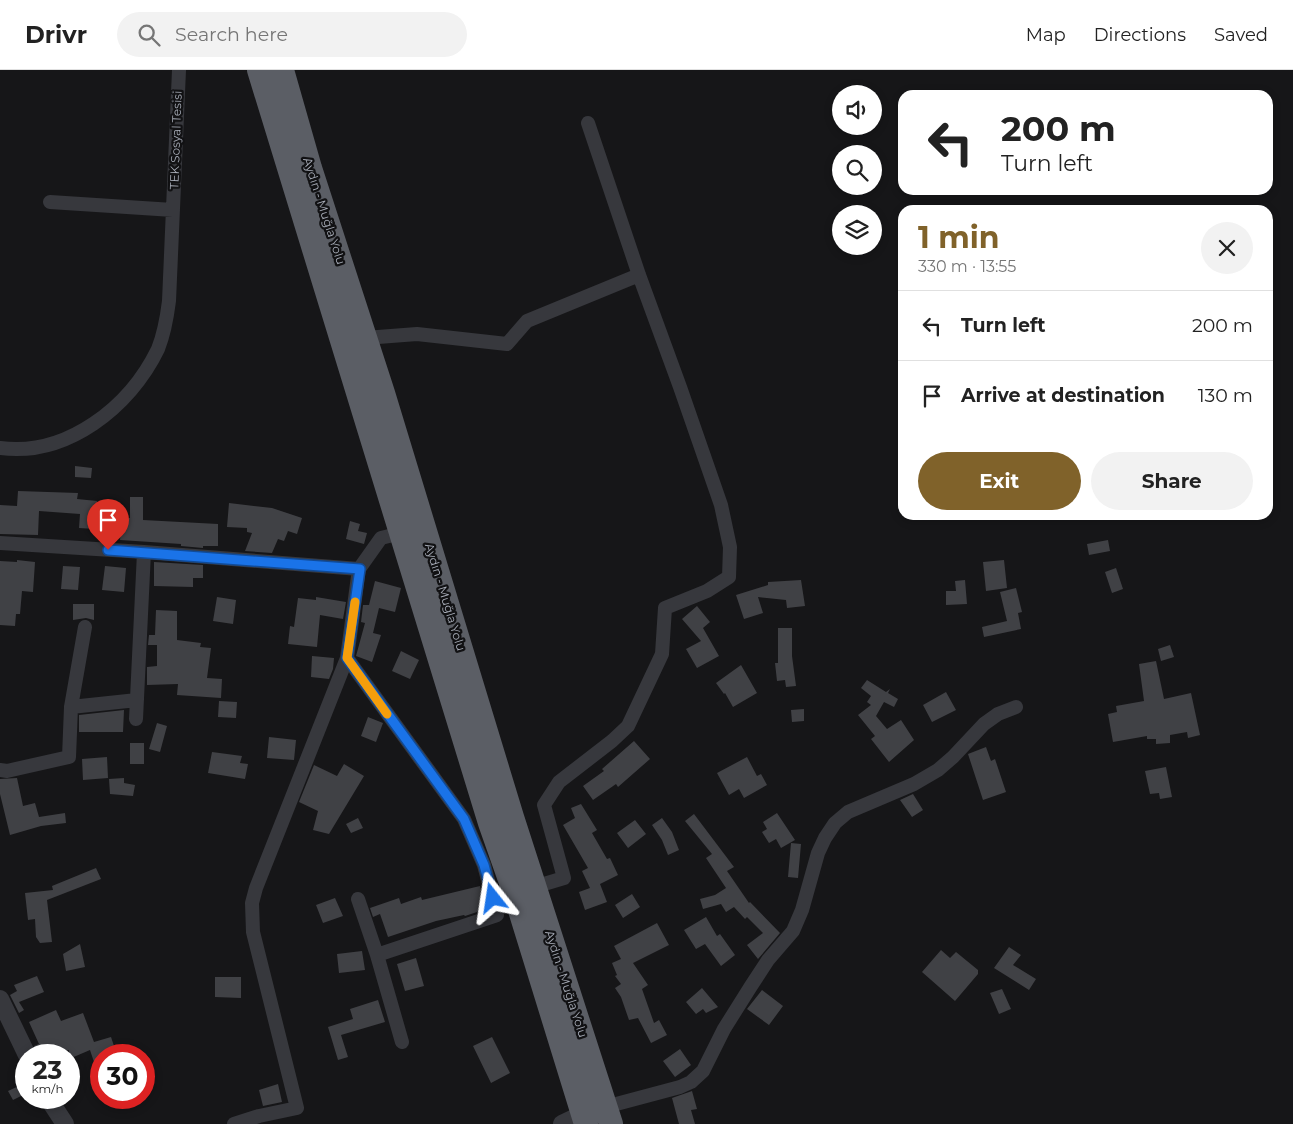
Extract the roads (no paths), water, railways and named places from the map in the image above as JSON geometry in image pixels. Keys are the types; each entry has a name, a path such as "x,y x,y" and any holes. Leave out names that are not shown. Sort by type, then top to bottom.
{"highway":[{"name":"Aydın - Muğla Yolu","path":"258,70 490,823 515,894 577,1121"},
{"name":"Aydın - Muğla Yolu","path":"282,70 310,168 365,338 534,887 608,1115"},
{"path":"577,1121 608,1115"}],"street":[{"name":"TEK Sosyal Tesisi","path":"0,448 28,449 48,445 67,440 85,430 131,391 158,348 170,301 179,70"},
{"path":"534,887 564,878 544,805 559,782 612,741 628,726 662,654 665,608 707,591 729,578 730,547 721,505 639,275 588,123"},
{"path":"50,202 173,210"},
{"path":"365,338 417,334 507,344 527,321 639,275"},
{"path":"234,1124 259,1116 297,1108 253,932 252,903 256,888 347,658 360,569 381,538 401,533"},
{"path":"0,543 360,569"},
{"path":"136,719 144,552"},
{"path":"0,770 69,757 71,707 85,627"},
{"path":"347,658 464,819 484,865 497,915 377,955"},
{"path":"71,707 137,700"},
{"path":"608,1115 691,1082 703,1071 724,1028 768,960 793,931 802,910 818,853 834,823 848,812 914,784 938,770 953,758 984,724 998,714 1016,707"},
{"path":"358,899 377,955 402,1042"},
{"path":"0,999 22,1044"},
{"path":"55,1109 65,1124"}]}
